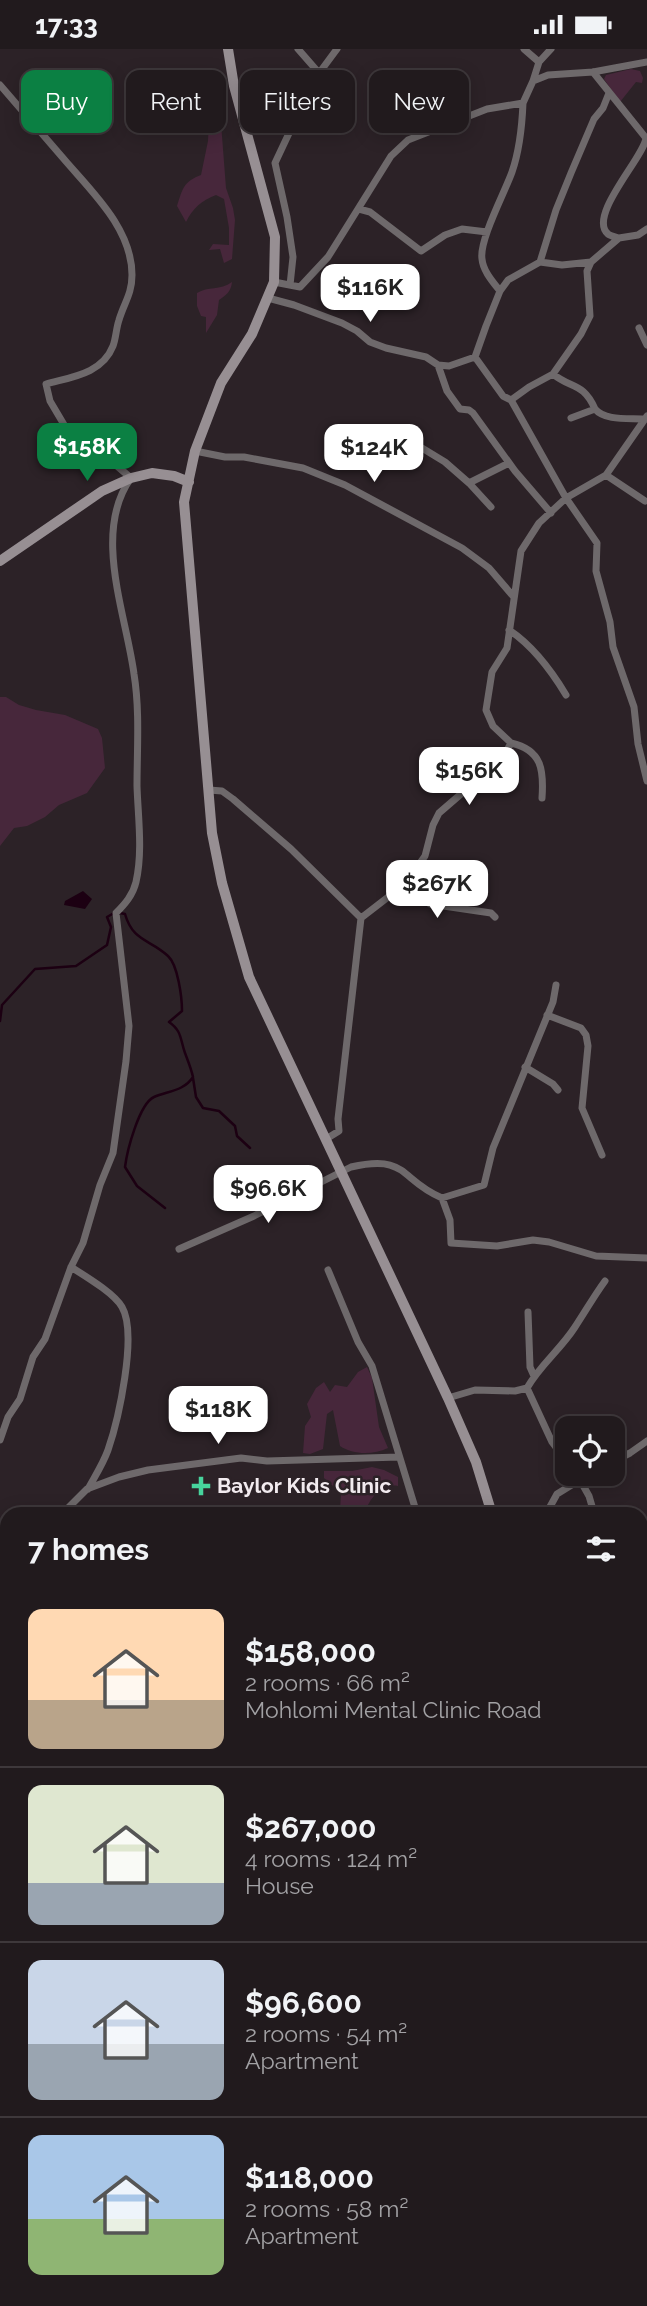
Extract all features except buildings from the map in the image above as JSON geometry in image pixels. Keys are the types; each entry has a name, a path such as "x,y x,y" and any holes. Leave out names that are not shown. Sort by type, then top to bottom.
{"main road":[{"path":"228,49 234,86 275,237 274,282 252,334 221,383 195,451 184,502 212,833 222,883 249,977 448,1398 476,1462 490,1507"},
{"path":"0,561 102,491 131,478 152,473 174,476 189,482"}],"street":[{"path":"298,49 316,70"},
{"path":"321,70 337,49"},
{"path":"524,49 539,62"},
{"path":"500,291 490,279 481,258 487,232 512,173 521,140 523,103 539,62 551,49"},
{"path":"533,82 548,75 593,72 647,62"},
{"path":"593,72 646,138 645,146 636,156 605,212 604,227 608,235 619,238 638,235 647,229"},
{"path":"0,85 102,203 129,250 132,274 129,299 119,320 113,347 95,369 46,384 50,401 66,428 95,442 110,460 131,478 117,502 114,557 115,578 135,676 139,846 136,882 129,899 116,913 129,1026 113,1153 100,1185 83,1243 71,1267 45,1339 33,1357 20,1399 8,1417 0,1440"},
{"path":"540,263 556,209 594,119 603,108 609,93"},
{"path":"274,282 300,287 328,257 391,156 408,140 487,109 523,103"},
{"path":"287,133 275,163 293,257 290,285"},
{"path":"359,209 370,212 421,251 444,235 462,229 487,232"},
{"path":"511,400 553,374 581,334 590,316 587,271 591,262 619,238"},
{"path":"475,357 500,291 508,280 540,263 562,265 591,262"},
{"path":"268,298 342,323 370,342 426,357 438,365 449,366 475,357"},
{"path":"639,328 647,345"},
{"path":"475,357 503,396 511,400 566,498 597,543 596,571 610,622 612,647 634,707 638,744 647,781"},
{"path":"438,365 442,379 460,409 473,413 509,463 551,513"},
{"path":"553,374 578,386 600,414 607,417 645,417"},
{"path":"571,418 595,409"},
{"path":"542,798 543,771 537,759 526,746 511,743 493,726 486,710 492,672 507,648 521,551 539,523 566,498 606,475 645,417"},
{"path":"422,447 445,462 491,507"},
{"path":"195,451 303,468 345,485 462,548 489,568 513,596"},
{"path":"469,483 509,463"},
{"path":"606,475 645,501"},
{"path":"509,630 531,647 558,680 566,695"},
{"path":"326,1139 339,1131 338,1119 361,918 405,884 425,856 439,813 505,754 511,743"},
{"path":"209,790 222,791 243,807 291,849 361,918"},
{"path":"405,884 430,904 491,913 495,917"},
{"path":"179,1249 254,1216 342,1172 365,1164 392,1164 405,1171 427,1192 442,1198 484,1185 493,1148 553,1002 556,985"},
{"path":"547,1014 581,1028 586,1035 588,1046 582,1108 602,1155"},
{"path":"525,1067 558,1090"},
{"path":"442,1198 450,1220 451,1243 497,1245 533,1240 596,1256 647,1258"},
{"path":"69,1507 87,1489 108,1450 127,1364 127,1321 122,1306 71,1267"},
{"path":"328,1270 358,1342 372,1366 415,1507"},
{"path":"448,1398 475,1390 515,1391 527,1388 575,1328 605,1281"},
{"path":"528,1312 530,1367 534,1376"},
{"path":"527,1388 555,1447"},
{"path":"625,1456 647,1441"},
{"path":"87,1489 118,1477 148,1470 228,1459 267,1461 399,1457"},
{"path":"550,1507 557,1494 567,1486"},
{"path":"582,1486 591,1507"}],"shaded area":[{"path":"631,69 640,71 642,83 636,82 620,102 604,79 606,75"},
{"path":"208,133 222,133 226,188 235,220 232,259 224,263 220,249 209,250 213,244 229,245 224,199 216,195 206,200 186,222 177,206 185,186 190,180 201,175"},
{"path":"232,282 229,291 219,300 217,315 206,333 206,317 201,316 197,306 197,293"},
{"path":"0,697 36,710 65,715 98,729 102,738 105,768 87,793 59,805 45,817 27,826 14,828 0,846"},
{"path":"83,891 92,899 85,909 64,905 65,901"},
{"path":"367,1367 372,1378 379,1427 388,1448 363,1453 340,1446 333,1410 327,1414 323,1449 310,1454 303,1453 305,1426 311,1417 307,1404 316,1388 324,1382 330,1392 335,1385 347,1387 358,1372"},
{"path":"372,1467 384,1470 398,1477 398,1486 382,1489 368,1507 340,1507 341,1493 324,1478 324,1471 352,1471"}],"waterway":[{"path":"0,1021 2,1005 35,969 76,966 107,945 111,927 107,917 114,913"},
{"path":"120,913 125,914 137,935 168,956 177,974 180,990 182,1011 169,1022 178,1032 193,1077 180,1088 149,1101 135,1129 125,1167 137,1186 165,1208"},
{"path":"193,1078 196,1097 203,1108 219,1111 235,1126 237,1136 250,1148"}],"place":[{"name":"Baylor Kids Clinic","path":"201,1486"}]}
